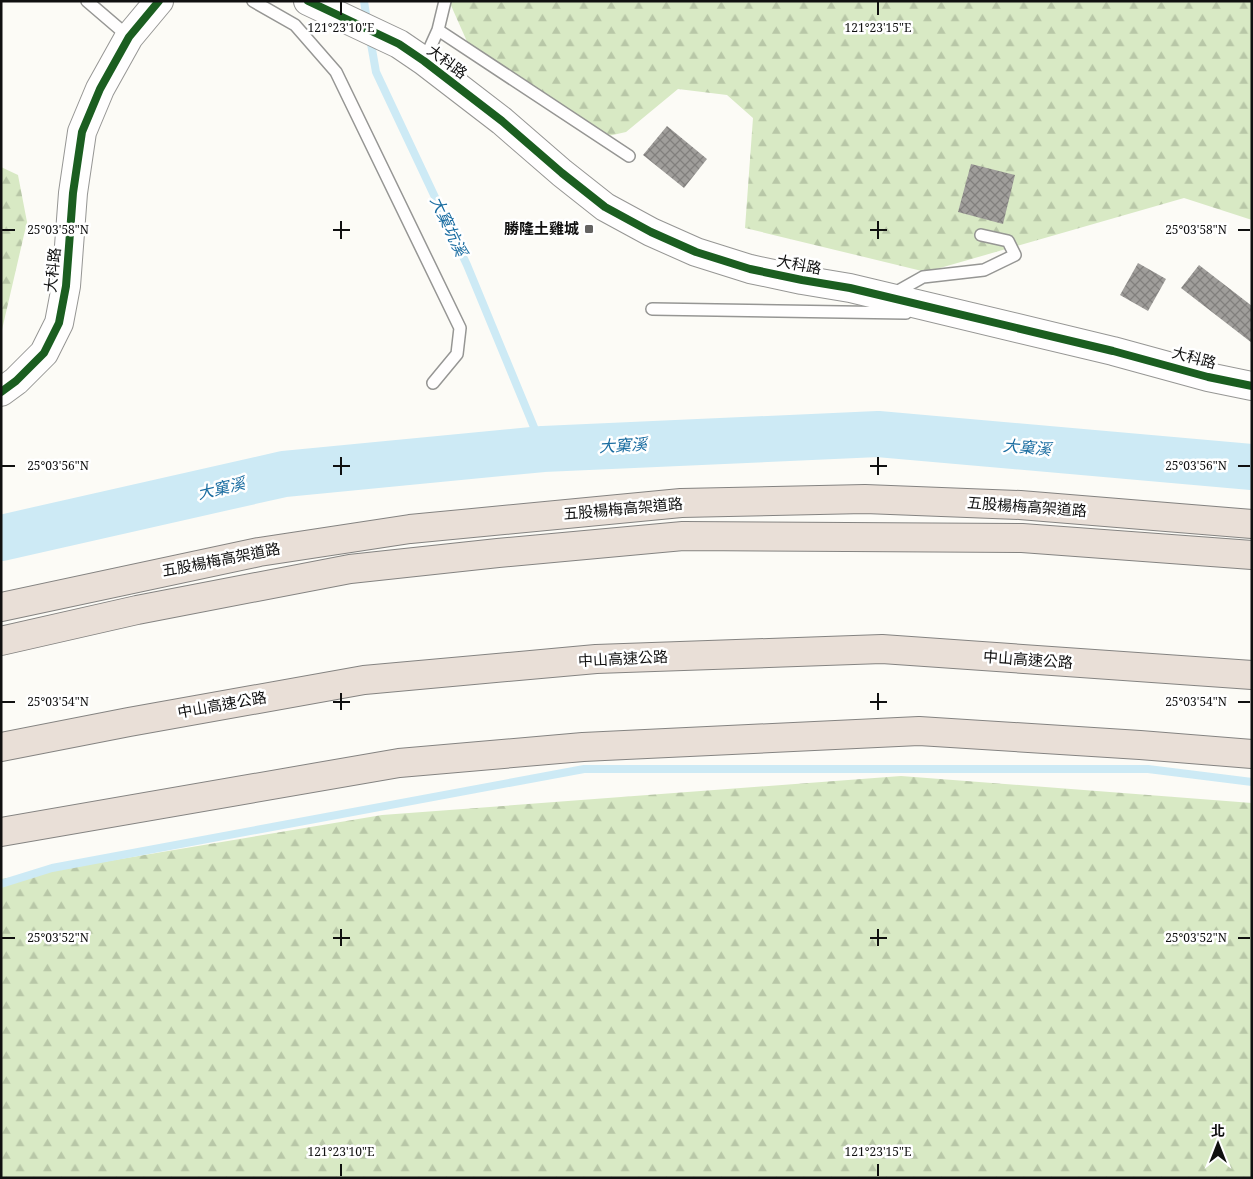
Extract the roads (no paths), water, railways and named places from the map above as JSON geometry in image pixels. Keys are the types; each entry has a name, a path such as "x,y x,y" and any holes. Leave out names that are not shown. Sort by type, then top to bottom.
{"highway":[{"name":"五股楊梅高架道路","path":"1,607 259,552 410,529 681,502 865,499 1020,505 1252,524"},
{"path":"1,641 137,610 350,569 683,536 1022,538 1252,555"},
{"name":"中山高速公路","path":"1,747 364,680 596,659 882,650 1252,675"},
{"path":"1,832 399,763 583,747 920,731 1252,754"}],"street":[{"name":"大科路","path":"1,392 16,381 44,353 58,322 66,286 73,193 82,132 100,88 129,37 159,1"},
{"name":"大科路","path":"308,1 399,44 502,121 562,174 605,207 651,232 696,252 750,269 888,297 1113,350 1208,377 1252,386"}],"lane":[{"path":"87,1 129,37"},
{"path":"253,1 295,25 336,72 460,328 457,354 433,383"},
{"path":"424,61 438,30 445,1"},
{"path":"438,30 629,156"},
{"path":"888,297 922,277 984,270 1015,255 1008,241 981,236"},
{"path":"652,309 953,313"}],"waterway":[{"name":"大窠坑溪","path":"364,1 367,21"},
{"name":"大窠坑溪","path":"370,38 376,72 467,265 543,449"},
{"name":"大窠溪","path":"1,538 284,474 543,449 878,434 1252,467"},
{"path":"1,884 52,868 584,769 1148,769 1252,782"}],"place":[{"name":"勝隆土雞城","path":"589,229"}]}
